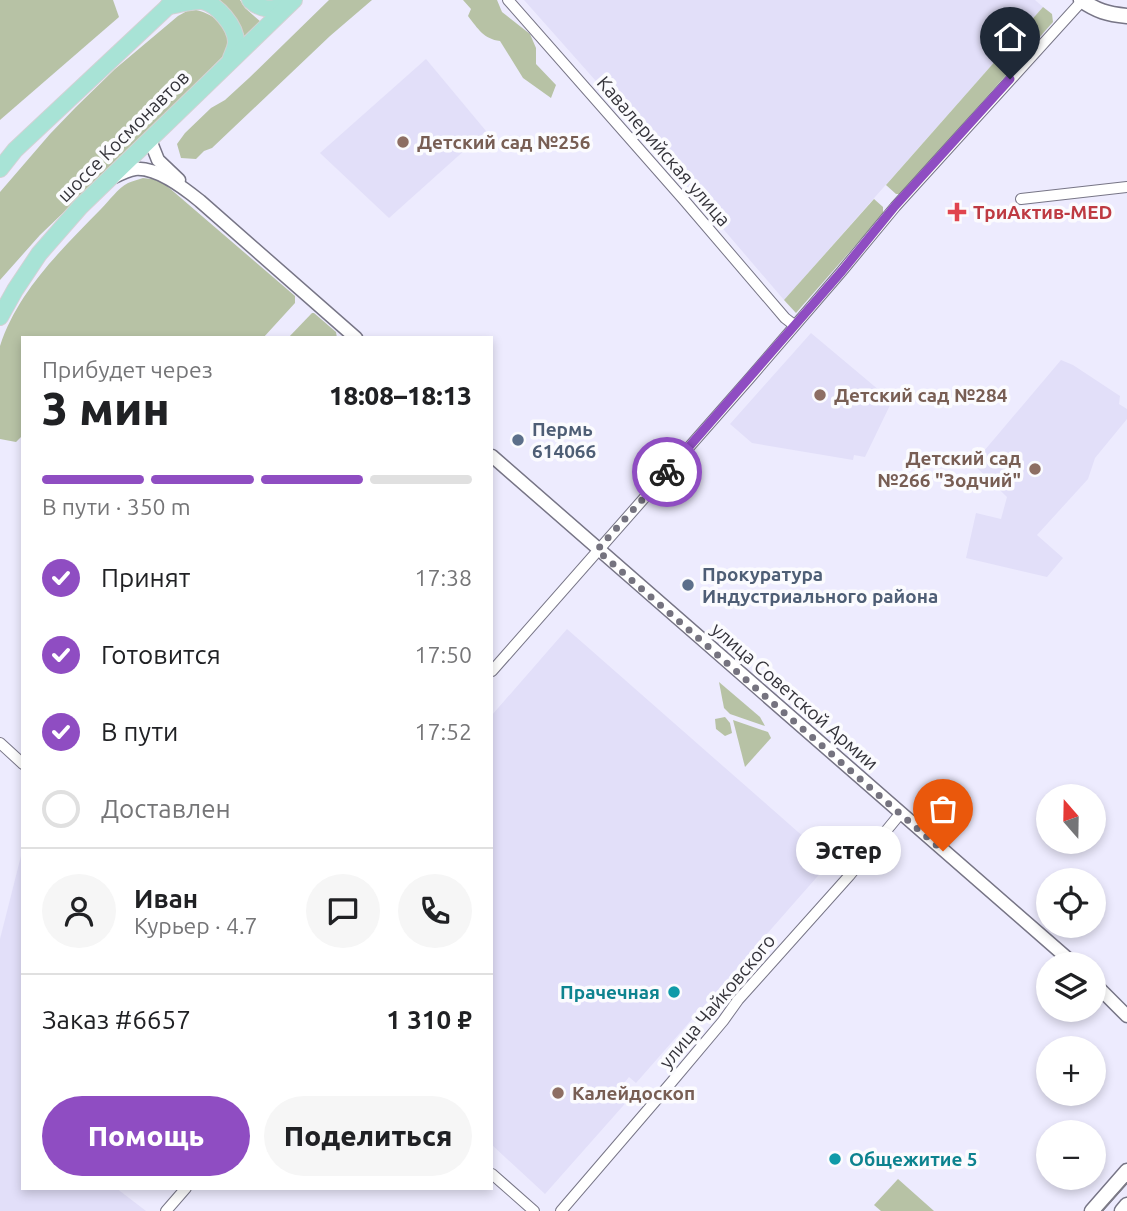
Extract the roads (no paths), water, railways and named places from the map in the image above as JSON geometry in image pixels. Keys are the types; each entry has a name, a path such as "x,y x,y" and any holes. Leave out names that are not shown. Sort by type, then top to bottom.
{"main road":[{"path":"250,0 262,9 271,10 292,2"},
{"path":"1081,0 1110,15 1127,16"},
{"path":"0,162 172,3 202,1 225,16 236,43 230,60"},
{"name":"шоссе Космонавтов","path":"0,317 38,254 80,207 292,2"},
{"path":"0,169 15,150"},
{"path":"1092,1211 1127,1171"},
{"path":"1122,1211 1127,1205"}],"street":[{"name":"Кавалерийская улица","path":"508,0 785,318 794,325"},
{"path":"493,670 749,379 895,206 1081,0"},
{"path":"150,139 158,160 194,196 354,336"},
{"path":"110,178 135,169 151,171 173,181 194,196"},
{"path":"1021,199 1127,187"},
{"name":"улица Советской Армии","path":"493,457 1059,952"},
{"path":"0,743 21,762"},
{"name":"улица Чайковского","path":"561,1211 738,1000 849,876 900,814"},
{"path":"1106,995 1127,1016"},
{"path":"493,1175 534,1211"},
{"path":"166,1211 184,1190"}],"tram line":[{"path":"1102,1211 1127,1183"}],"place":[{"name":"Детский сад №256","path":"403,142"},
{"name":"ТриАктив-MED","path":"957,212"},
{"name":"Детский сад №284","path":"820,395"},
{"name":"Пермь 614066","path":"518,440"},
{"name":"Детский сад №266 \"Зодчий\"","path":"1035,469"},
{"name":"Прокуратура Индустриального района","path":"688,585"},
{"name":"Эстер","path":"943,851"},
{"name":"Прачечная","path":"674,992"},
{"name":"Калейдоскоп","path":"558,1093"},
{"name":"Общежитие 5","path":"835,1159"}]}
